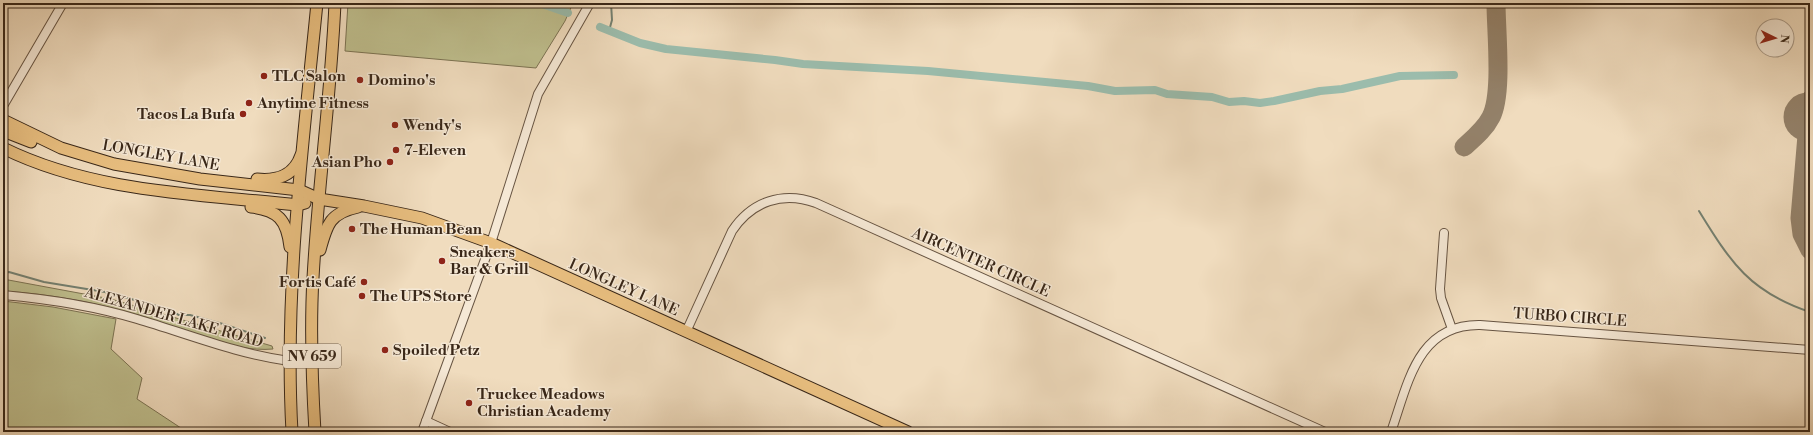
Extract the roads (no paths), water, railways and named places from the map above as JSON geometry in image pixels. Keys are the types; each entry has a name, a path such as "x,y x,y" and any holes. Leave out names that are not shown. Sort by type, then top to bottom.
{"main road":[{"name":"NV 659","path":"292,432 289,361 292,270 317,3"},
{"name":"NV 659","path":"315,432 312,328 313,280 333,52 335,3"},
{"name":"LONGLEY LANE","path":"3,120 61,148 114,164 167,174 299,190 319,199 364,206 422,218 490,243 908,432"},
{"path":"3,131 60,155 88,162 114,164"},
{"path":"167,174 263,180 278,178 288,174 297,164 303,147"},
{"name":"LONGLEY LANE","path":"3,148 42,165 68,174 124,186 298,205 319,199"},
{"path":"178,192 236,205 263,208 273,212 281,219 287,229 292,270"},
{"path":"313,280 320,250 329,223 335,216 345,210 364,206"}],"street":[{"path":"3,106 63,3"},
{"path":"422,432 490,243 538,94 590,3"},
{"name":"AIRCENTER CIRCLE","path":"686,332 732,231 738,222 746,214 763,203 778,198 794,197 816,202 1325,432"},
{"path":"1444,233 1440,289 1441,298 1452,329"},
{"name":"ALEXANDER LAKE ROAD","path":"3,295 64,302 110,312 238,352 289,361"},
{"name":"TURBO CIRCLE","path":"1391,432 1419,356 1434,339 1452,329 1462,326 1480,325 1810,350"},
{"path":"426,422 450,432"}],"waterway":[{"path":"539,3 568,13"},
{"path":"609,31 612,20 611,3"},
{"path":"600,27 640,43 666,49 803,64 928,71 1088,86 1115,91 1155,90 1167,94 1212,97 1229,102 1244,101 1260,103 1274,101 1320,91 1342,89 1400,76 1454,75"},
{"path":"1699,211 1721,246 1744,274 1772,295 1789,304 1810,312"},
{"path":"3,273 9,272 44,282 105,292 164,308 179,315 190,315 223,324 265,338"}],"place":[{"name":"TLC Salon","path":"264,76"},
{"name":"Domino's","path":"360,80"},
{"name":"Anytime Fitness","path":"249,103"},
{"name":"Tacos La Bufa","path":"243,114"},
{"name":"Wendy's","path":"395,125"},
{"name":"7-Eleven","path":"396,150"},
{"name":"Asian Pho","path":"390,162"},
{"name":"The Human Bean","path":"352,229"},
{"name":"Sneakers Bar & Grill","path":"442,261"},
{"name":"Fortis Café","path":"364,282"},
{"name":"The UPS Store","path":"362,296"},
{"name":"Spoiled Petz","path":"385,350"},
{"name":"Truckee Meadows Christian Academy","path":"469,403"}]}
